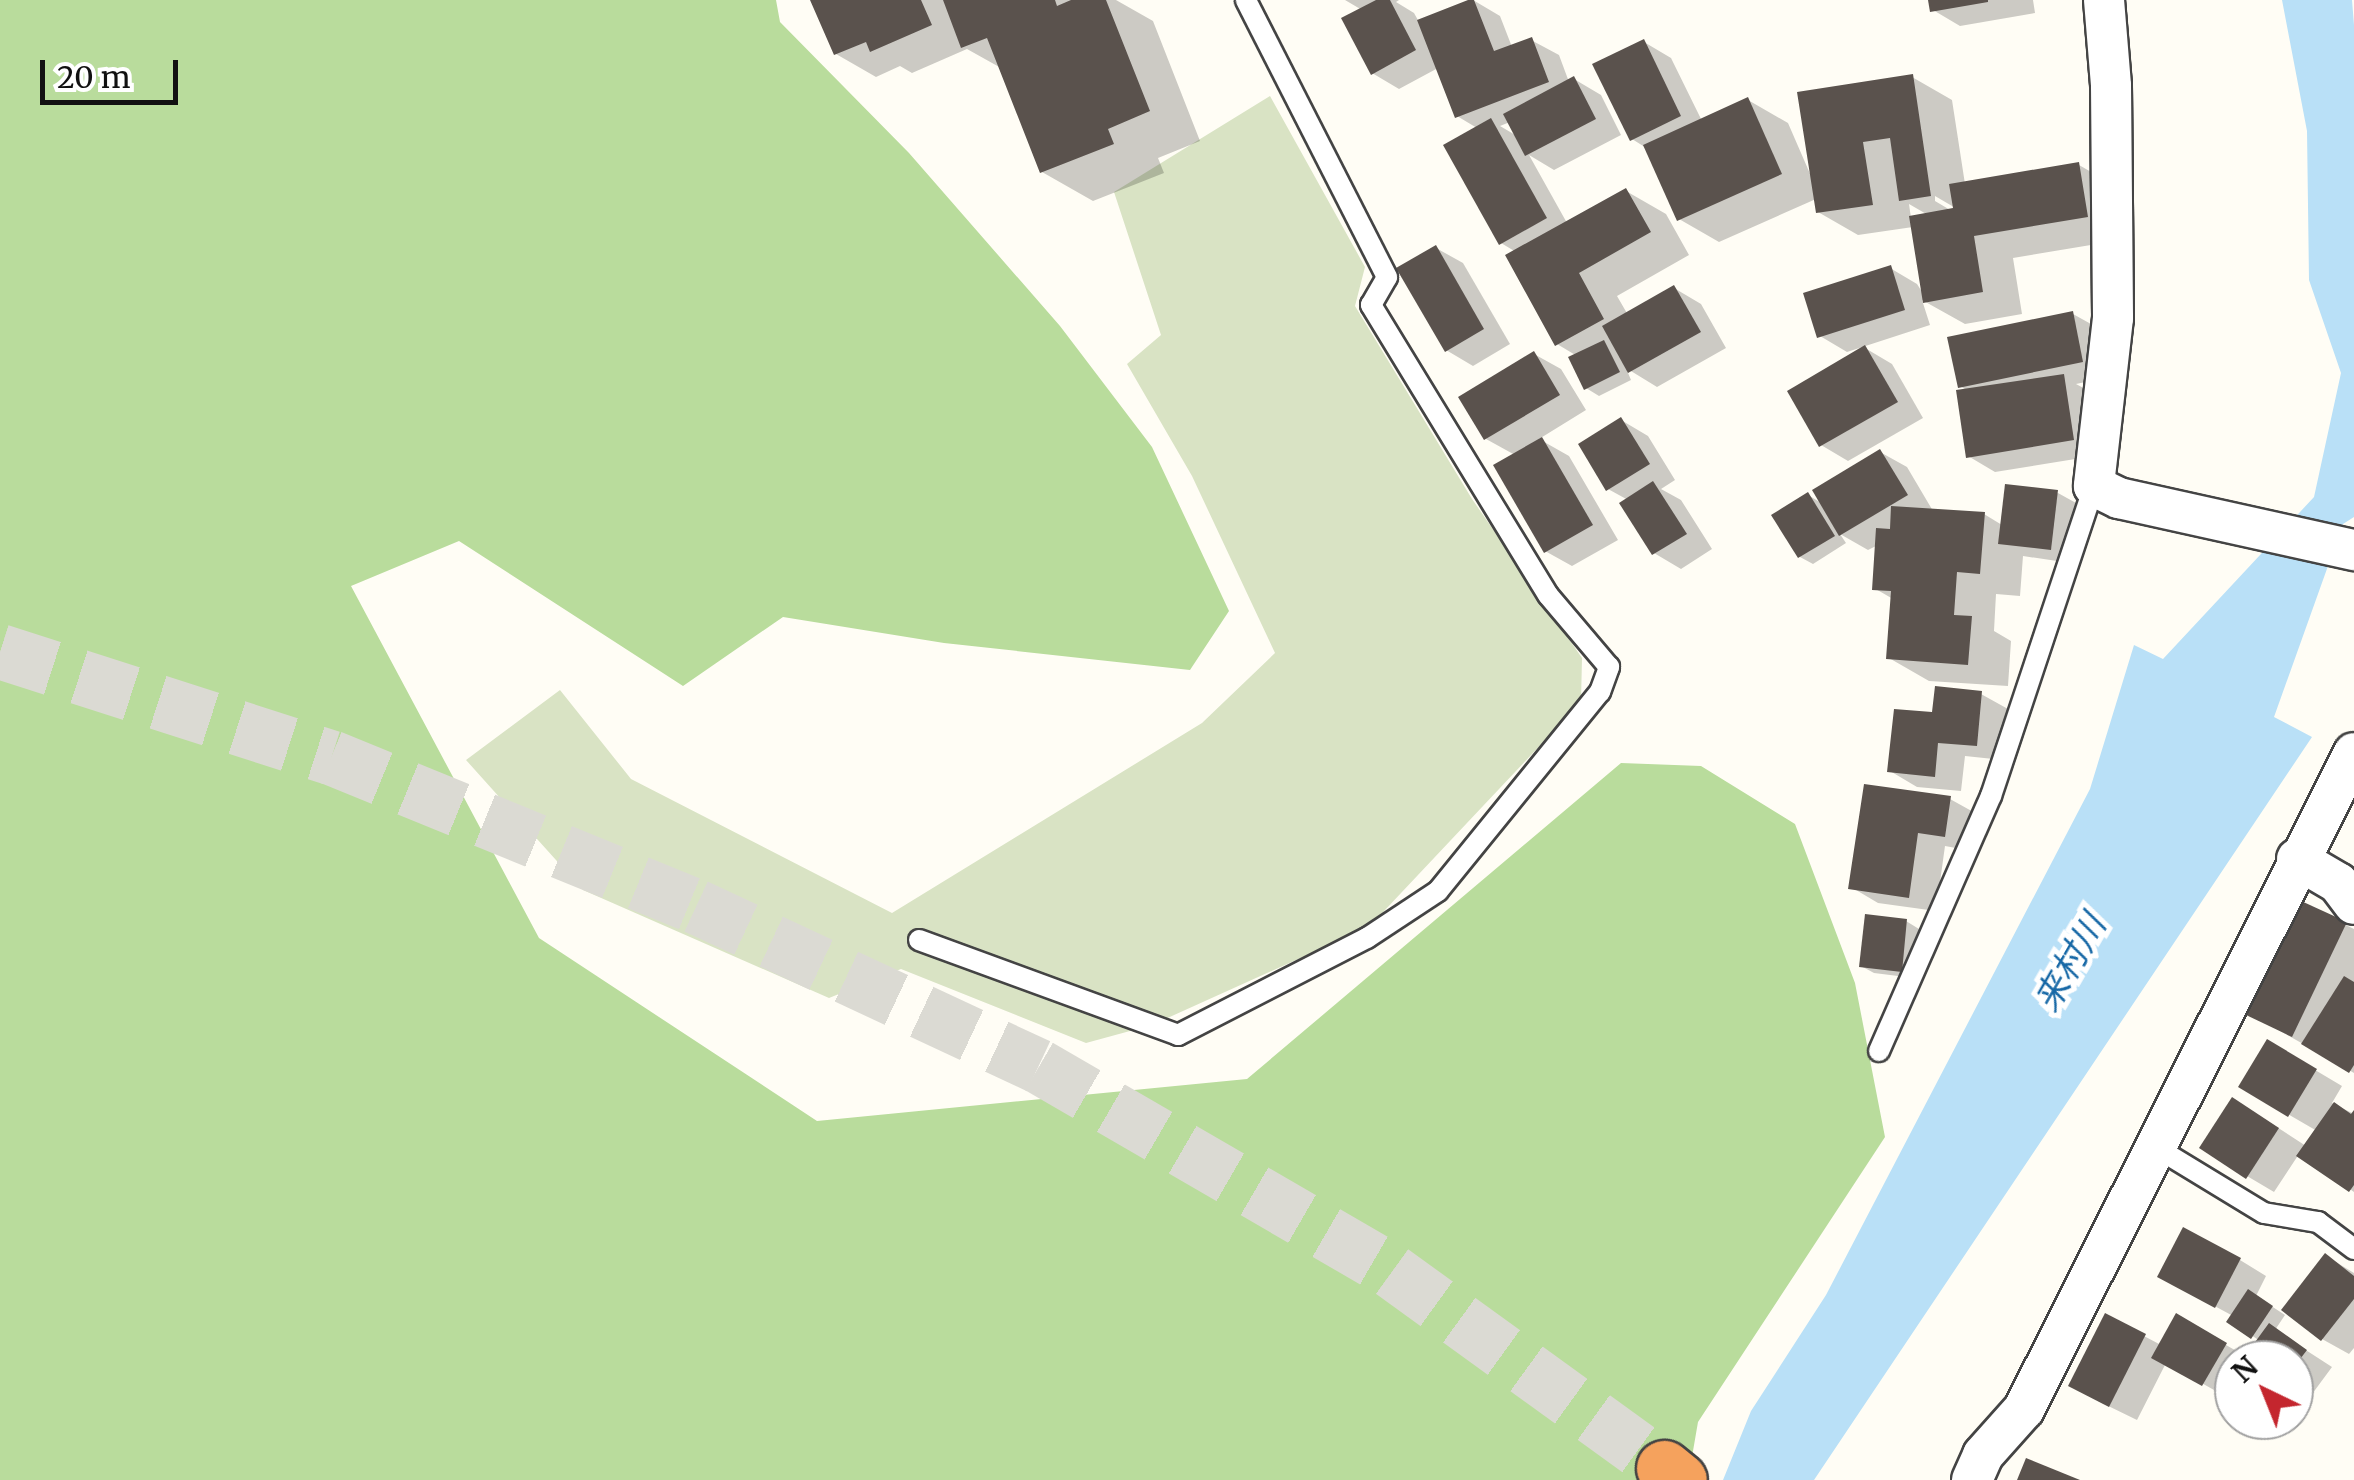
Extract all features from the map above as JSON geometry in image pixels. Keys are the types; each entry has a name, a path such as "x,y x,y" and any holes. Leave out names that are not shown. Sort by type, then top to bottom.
{"street":[{"path":"2104,0 2111,86 2113,318 2107,492 2354,550"},
{"path":"1972,1480 1983,1455 2024,1409 2157,1148 2297,859 2354,753"},
{"path":"2297,859 2338,883 2354,904"}],"lane":[{"path":"919,940 1178,1035 1367,938 1438,892 1600,692 1609,667 1548,596 1371,306 1387,277 1246,0"},
{"path":"1879,1051 1992,796 2107,492"},
{"path":"2157,1148 2264,1213 2318,1222 2354,1249"}],"green space":[{"path":"0,0 776,0 780,22 909,153 1060,326 1152,447 1229,611 1190,670 944,643 783,617 683,686 459,541 351,586 539,938 817,1121 1247,1079 1621,763 1701,766 1795,824 1855,983 1885,1137 1698,1422 1688,1480 0,1480"},
{"path":"1270,96 1365,267 1355,306 1472,499 1582,658 1581,702 1369,927 1152,1025 1086,1043 901,969 829,998 583,890 466,760 560,690 631,779 892,913 1202,723 1275,653 1192,476 1127,364 1161,335 1114,192"}],"water":[{"name":"来村川","path":"2282,0 2352,0 2354,25 2354,517 2343,524 2274,717 2312,737 1814,1480 1723,1480 1751,1411 1826,1295 2090,789 2134,645 2163,659 2314,497 2341,373 2309,280 2307,131"}],"building":[{"path":"810,0 921,0 932,25 870,52 866,42 834,55"},
{"path":"943,0 1055,0 1057,6 1071,0 1106,0 1150,111 1108,129 1114,144 1040,173 987,38 961,48"},
{"path":"1376,0 1390,0 1416,50 1371,75 1341,18"},
{"path":"1474,0 1494,51 1532,37 1549,82 1455,118 1417,20"},
{"path":"1928,0 1988,0 1988,2 1930,12"},
{"path":"1644,39 1681,116 1630,141 1592,64"},
{"path":"1913,74 1931,196 1899,201 1890,138 1863,142 1873,205 1816,213 1797,92"},
{"path":"1574,76 1596,119 1525,156 1503,114"},
{"path":"1748,97 1782,174 1677,221 1643,145"},
{"path":"1491,118 1547,218 1499,245 1443,145"},
{"path":"2079,162 2088,217 1974,236 1983,292 1923,303 1909,216 1953,208 1949,184"},
{"path":"1626,188 1651,232 1579,273 1604,319 1555,346 1505,255"},
{"path":"1436,245 1484,329 1445,352 1396,268"},
{"path":"1891,265 1905,310 1817,338 1803,293"},
{"path":"1674,285 1701,332 1628,373 1602,326"},
{"path":"2073,311 2083,362 1958,388 1947,337"},
{"path":"1604,340 1620,372 1584,390 1568,357"},
{"path":"1865,345 1898,402 1819,447 1787,391"},
{"path":"1534,351 1560,395 1484,440 1458,397"},
{"path":"2064,374 2074,440 1966,458 1956,390"},
{"path":"1621,417 1650,464 1606,491 1578,444"},
{"path":"1542,437 1593,525 1544,553 1493,465"},
{"path":"1880,449 1908,495 1839,536 1812,490"},
{"path":"1653,481 1687,534 1652,555 1619,503"},
{"path":"2005,484 2058,490 2051,550 1998,544"},
{"path":"1808,492 1835,536 1798,558 1771,515"},
{"path":"1891,506 1985,512 1980,574 1957,572 1954,615 1972,616 1968,665 1886,659 1891,591 1872,590 1876,528 1890,529"},
{"path":"1935,686 1982,691 1977,746 1938,743 1935,777 1887,772 1894,709 1932,712"},
{"path":"1864,784 1951,796 1945,837 1918,833 1909,898 1848,889"},
{"path":"2299,900 2347,922 2292,1037 2244,1014"},
{"path":"1865,914 1907,919 1902,972 1859,967"},
{"path":"2344,976 2354,982 2354,1065 2349,1073 2301,1044"},
{"path":"2267,1039 2317,1069 2288,1117 2238,1087"},
{"path":"2232,1097 2279,1128 2246,1179 2199,1148"},
{"path":"2334,1102 2351,1114 2354,1110 2354,1185 2349,1192 2296,1156"},
{"path":"2183,1227 2241,1258 2215,1308 2157,1277"},
{"path":"2325,1253 2354,1276 2354,1299 2321,1341 2281,1310"},
{"path":"2248,1289 2273,1306 2251,1339 2226,1322"},
{"path":"2105,1313 2146,1334 2109,1407 2068,1386"},
{"path":"2176,1313 2222,1340 2214,1340 2214,1365 2202,1386 2151,1358"},
{"path":"2269,1323 2293,1340 2257,1340"},
{"path":"2026,1458 2080,1480 2017,1480"}],"tunnel":[{"path":"0,651 331,757 696,906 1039,1066 1392,1271 1664,1468"}]}
